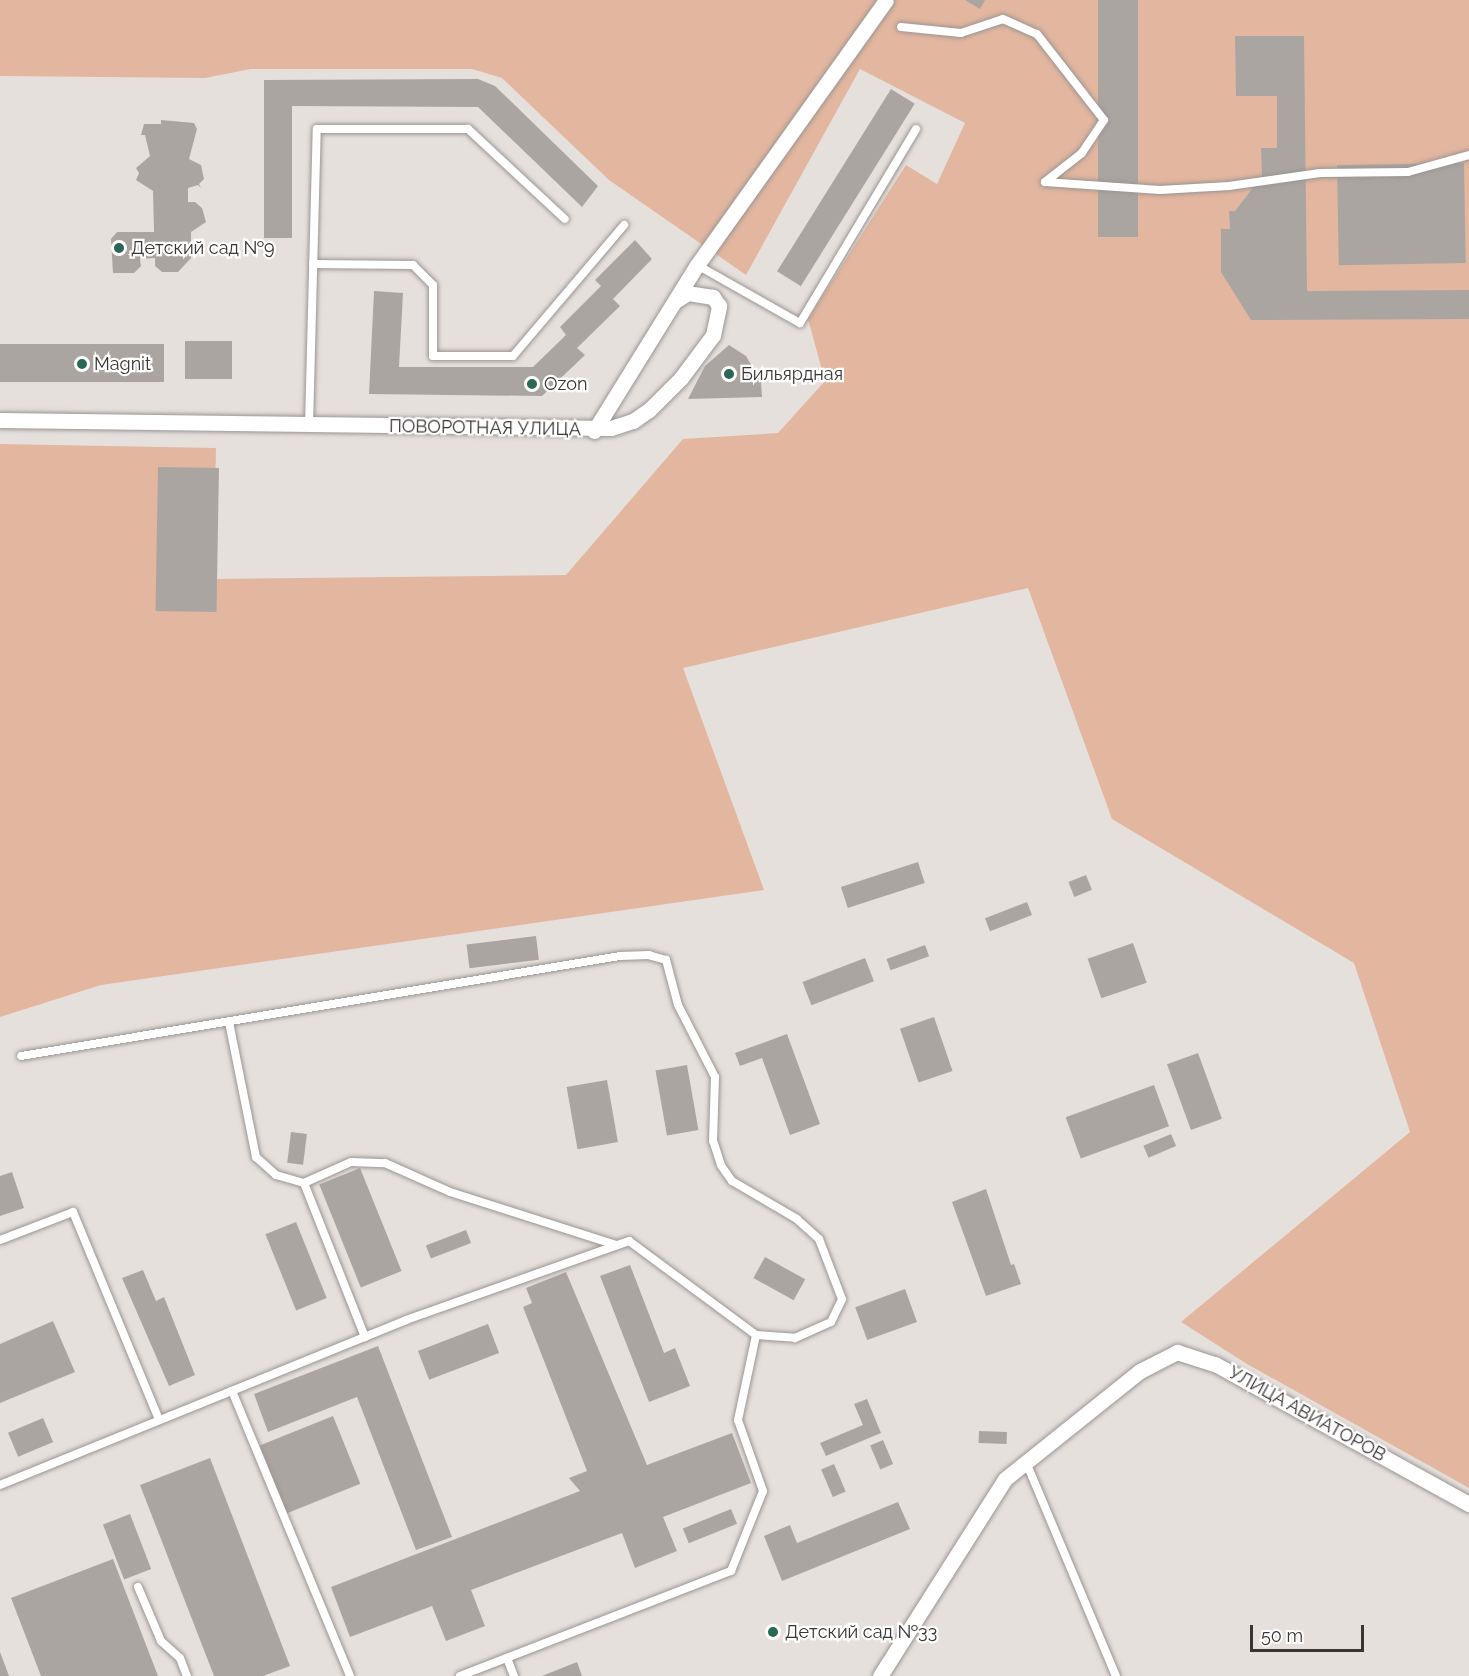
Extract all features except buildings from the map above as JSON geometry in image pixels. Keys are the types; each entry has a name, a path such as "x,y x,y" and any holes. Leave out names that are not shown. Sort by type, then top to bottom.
{"street":[{"name":"ПОВОРОТНАЯ УЛИЦА","path":"0,420 594,430 696,265 886,0"},
{"path":"594,430 633,422 649,410 681,378 713,335 719,306 713,297 688,293 675,301"},
{"name":"УЛИЦА АВИАТОРОВ","path":"880,1676 1005,1479 1140,1371 1177,1352 1215,1364 1469,1504"}],"lane":[{"path":"901,27 962,33 1003,19 1037,34 1104,120 1082,153 1045,182 1160,190 1229,186 1320,173 1408,172 1469,154"},
{"path":"309,425 317,129 468,129 565,219"},
{"path":"696,265 800,323 916,129"},
{"path":"313,264 413,266 433,285 433,356 513,356 624,225"},
{"path":"0,1485 365,1337 629,1240 756,1335 795,1338 831,1322 842,1299 819,1239 797,1219 732,1181 721,1165 713,1141 715,1077 678,1005 666,960 649,955 620,956 21,1056"},
{"path":"228,1022 256,1157 276,1175 304,1183 351,1162 385,1163 450,1192 616,1245"},
{"path":"304,1183 365,1337"},
{"path":"0,1240 74,1212 159,1420"},
{"path":"460,1676 731,1571 763,1491 738,1420 756,1335"},
{"path":"232,1391 350,1676"},
{"path":"1026,1462 1116,1676"},
{"path":"138,1587 160,1641 180,1658 187,1676"},
{"path":"507,1658 514,1676"}],"shaded area":[{"path":"0,0 1469,0 1469,1488 1247,1364 1181,1322 1410,1132 1354,963 1112,819 1028,588 683,668 764,890 101,985 0,1017 0,444 216,448 213,579 566,575 683,439 778,433 825,381 808,319 906,165 937,184 965,123 860,69 746,275 609,180 502,78 472,69 251,69 205,78 0,76"}],"place":[{"name":"Детский сад №9","path":"119,248"},
{"name":"Magnit","path":"82,364"},
{"name":"Бильярдная","path":"729,374"},
{"name":"Ozon","path":"532,384"},
{"name":"Детский сад №33","path":"773,1632"}]}
